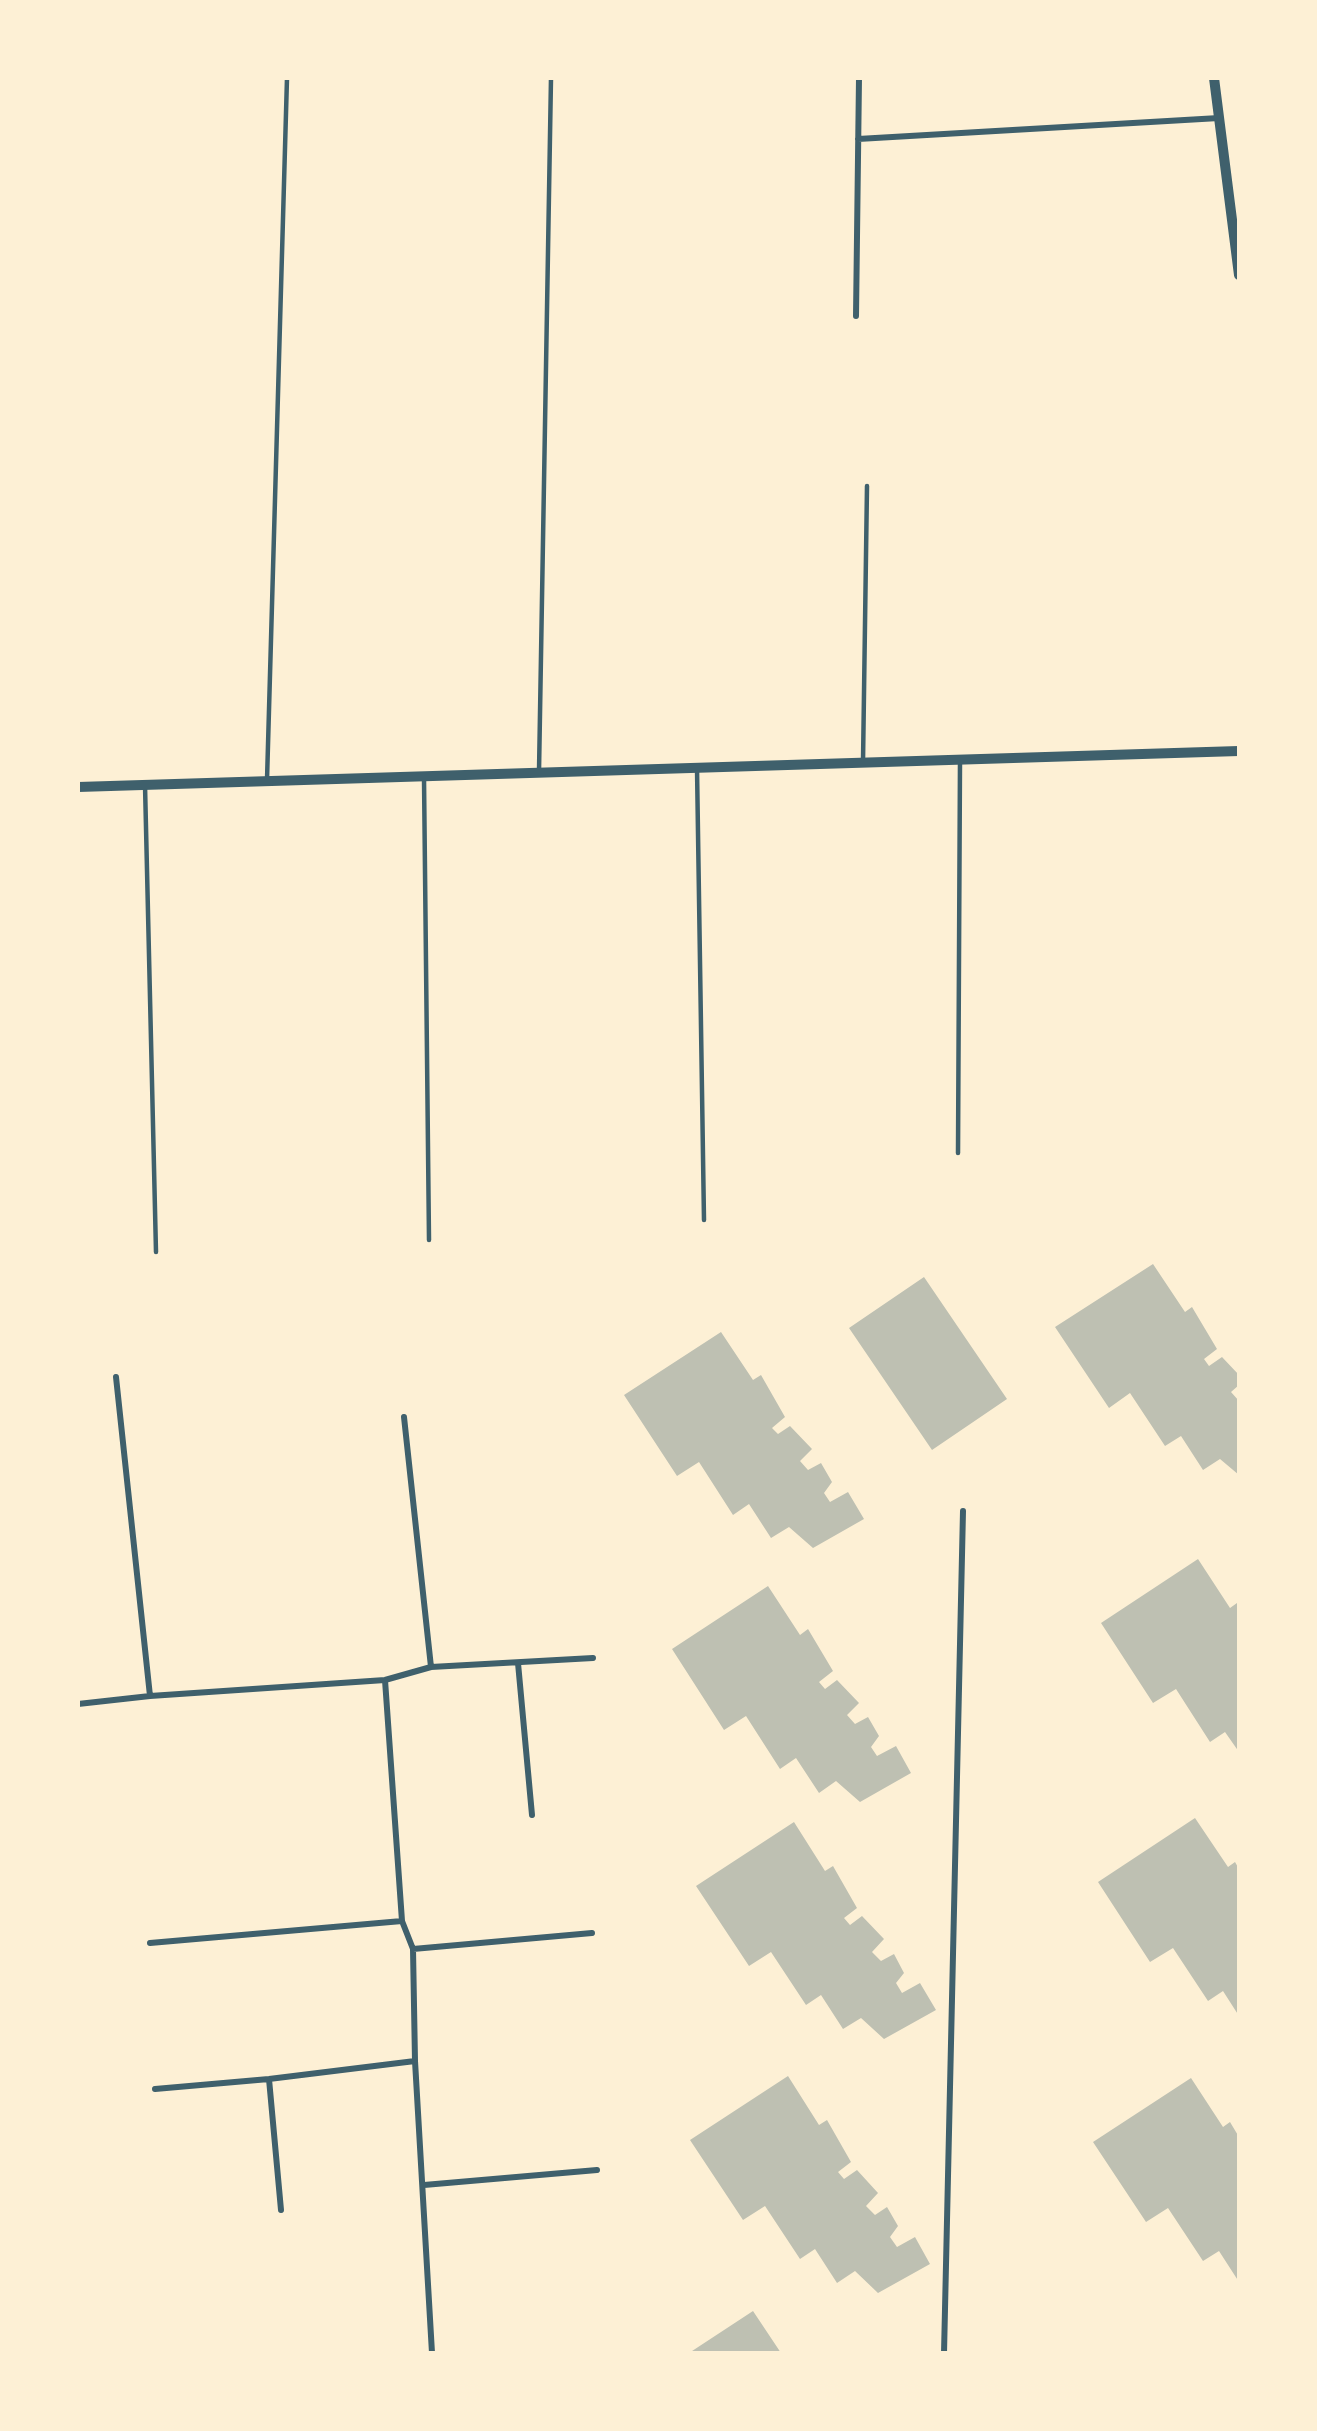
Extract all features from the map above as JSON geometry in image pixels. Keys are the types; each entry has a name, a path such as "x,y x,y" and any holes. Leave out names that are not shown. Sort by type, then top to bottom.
{"street":[{"path":"856,316 859,78"},
{"path":"1214,78 1239,274"},
{"path":"858,140 1219,118"},
{"path":"78,787 1239,751"},
{"path":"116,1377 150,1696"},
{"path":"404,1417 431,1667"},
{"path":"944,2353 963,1511"},
{"path":"78,1704 150,1696 385,1680 431,1667 593,1658"},
{"path":"518,1663 532,1815"},
{"path":"385,1680 402,1922 412,1949 432,2353"},
{"path":"150,1943 402,1922"},
{"path":"412,1949 592,1934"},
{"path":"155,2089 270,2079 416,2061"},
{"path":"270,2079 281,2210"},
{"path":"424,2185 597,2170"}],"lane":[{"path":"267,781 287,78"},
{"path":"539,772 551,78"},
{"path":"863,762 867,486"},
{"path":"958,1154 960,759"},
{"path":"697,768 704,1220"},
{"path":"424,776 429,1240"},
{"path":"145,785 156,1252"}],"building":[{"path":"1153,1264 1185,1312 1192,1307 1217,1349 1204,1359 1209,1366 1222,1357 1239,1375 1239,1385 1231,1392 1239,1401 1239,1475 1220,1459 1203,1470 1181,1436 1165,1446 1130,1393 1109,1408 1055,1327"},
{"path":"924,1277 1007,1399 932,1450 849,1328"},
{"path":"721,1332 753,1380 761,1375 785,1417 772,1428 778,1434 790,1426 812,1449 800,1461 808,1470 821,1463 832,1482 824,1493 830,1502 848,1492 864,1519 813,1548 789,1527 771,1538 749,1504 733,1515 699,1462 677,1476 624,1395"},
{"path":"1198,1559 1230,1608 1237,1603 1239,1606 1239,1752 1225,1732 1210,1742 1176,1689 1153,1703 1101,1623"},
{"path":"768,1586 800,1635 808,1629 833,1671 819,1682 825,1689 837,1680 859,1703 847,1715 855,1724 868,1717 879,1736 871,1747 877,1756 896,1746 911,1773 860,1802 836,1781 819,1793 796,1758 780,1769 746,1716 724,1730 672,1649"},
{"path":"1195,1818 1228,1867 1235,1862 1239,1869 1239,2016 1223,1991 1208,2001 1173,1948 1150,1962 1098,1882"},
{"path":"794,1822 825,1871 833,1866 857,1908 844,1918 850,1925 862,1916 884,1939 872,1952 881,1961 894,1954 904,1973 896,1983 902,1993 920,1983 936,2010 884,2039 861,2018 843,2029 821,1995 806,2005 771,1952 749,1966 696,1886"},
{"path":"788,2076 819,2125 827,2120 851,2162 838,2172 844,2179 857,2170 878,2193 866,2206 875,2215 887,2207 898,2226 890,2237 897,2247 915,2237 930,2264 878,2293 855,2271 837,2283 815,2249 800,2259 765,2206 743,2220 690,2140"},
{"path":"1191,2078 1223,2127 1230,2122 1239,2137 1239,2282 1219,2251 1203,2261 1168,2208 1146,2222 1093,2142"},
{"path":"753,2311 781,2353 689,2353"}]}
